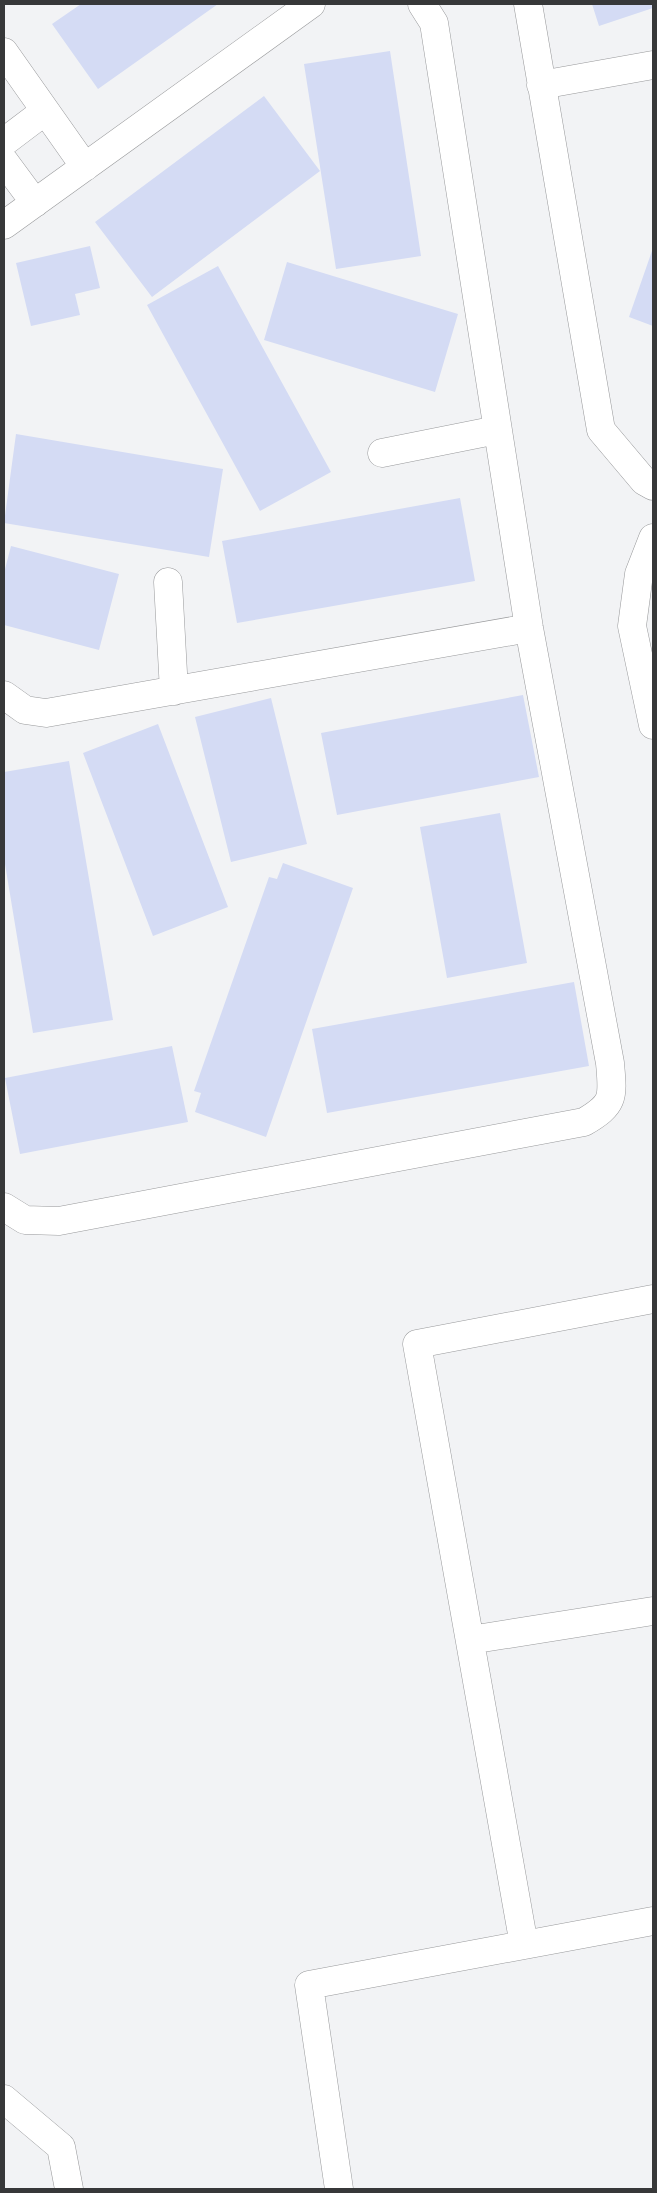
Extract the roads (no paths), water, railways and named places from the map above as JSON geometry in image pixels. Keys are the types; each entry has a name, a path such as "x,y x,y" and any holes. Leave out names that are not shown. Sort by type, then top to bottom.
{"lane":[{"path":"4,1207 26,1220 59,1221 584,1122 602,1111 613,1093 610,1063 529,628 434,23 422,4"},
{"path":"528,4 601,430 644,481 653,486"},
{"path":"4,225 304,5"},
{"path":"4,52 85,167"},
{"path":"541,85 653,65"},
{"path":"4,142 45,111"},
{"path":"4,161 35,203"},
{"path":"382,453 498,430"},
{"path":"653,538 639,574 632,626 653,725"},
{"path":"168,582 174,691"},
{"path":"4,695 26,710 46,713 529,628"},
{"path":"524,1945 417,1344 653,1299"},
{"path":"470,1640 653,1611"},
{"path":"339,2189 309,1985 653,1921"},
{"path":"4,2100 61,2147 69,2189"}]}
